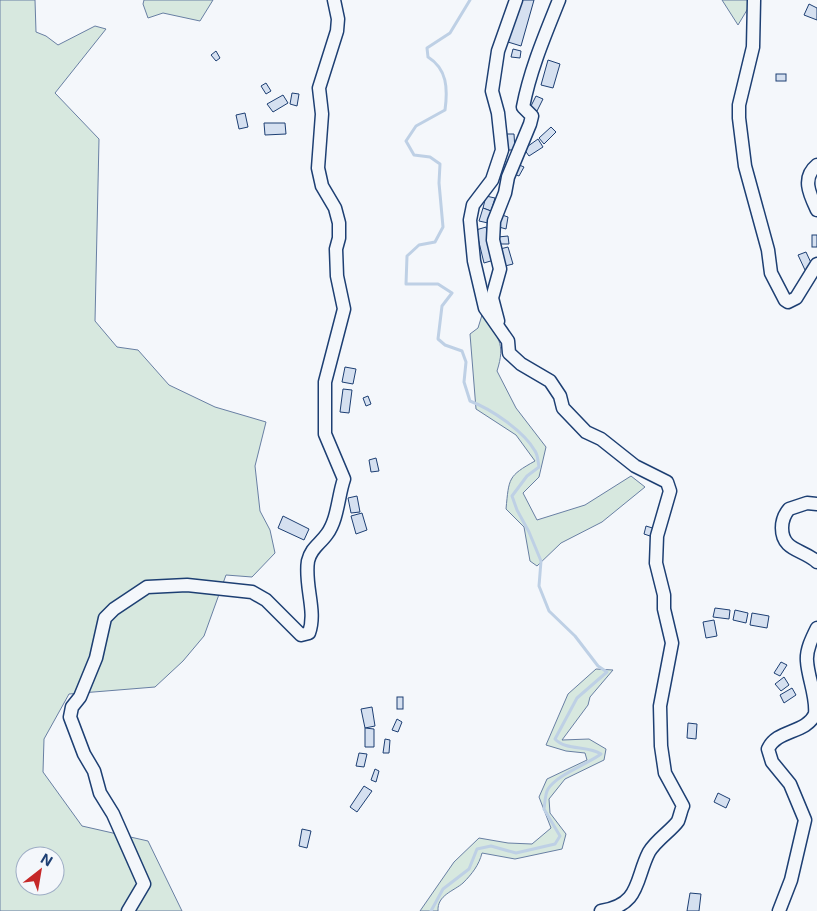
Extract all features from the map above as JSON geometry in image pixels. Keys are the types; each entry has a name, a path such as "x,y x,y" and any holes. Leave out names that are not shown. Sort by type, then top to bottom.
{"street":[{"path":"128,911 144,884 113,814 100,793 94,771 84,754 70,717 72,707 80,697 96,658 105,618 114,609 147,587 178,585 252,592 266,600 301,635 309,634 313,623 307,581 308,561 312,550 328,533 332,524 338,494 344,479 324,434 325,382 344,309 337,276 336,249 339,223 335,208 322,186 318,168 322,114 319,88 337,31 338,19 334,0"},
{"path":"516,0 498,51 492,91 498,113 502,150 492,180 473,204 470,220 474,261 486,308 508,342 509,354 521,364 550,381 560,396 563,408 586,432 600,439 635,466 667,482 670,491 657,536 656,563 664,595 664,609 672,643 660,706 661,746 665,773 683,806 678,821 666,830 649,852 635,892 628,900 601,911"},
{"path":"498,325 492,298 500,269 493,240 494,221 505,193 508,177 530,124 532,116 523,107 525,97 536,57 559,0"},
{"path":"754,0 754,47 739,104 739,118 745,166 768,250 771,273 785,300 788,302 796,298 817,264"},
{"path":"817,165 809,176 808,185 817,210"},
{"path":"817,504 808,503 789,509 782,521 782,534 789,546 817,562"},
{"path":"779,911 791,880 805,820 790,784 772,762 768,749 775,738 806,725 815,714 817,701 807,653 817,628"}],"shaded area":[{"path":"0,0 35,0 36,32 46,36 58,45 95,26 106,29 55,93 99,139 95,321 117,347 138,350 169,385 215,407 266,422 255,466 260,511 270,530 275,553 252,577 226,575 204,636 183,661 155,687 69,694 44,739 43,772 82,826 148,841 182,911 0,911"},
{"path":"144,0 213,0 200,21 163,13 148,18 143,4"},
{"path":"722,0 753,0 738,25"},
{"path":"482,315 499,341 501,354 497,371 516,408 546,447 539,477 523,493 537,520 585,505 631,476 645,487 602,522 561,543 537,566 530,561 524,527 506,509 511,479 520,470 535,461 516,435 476,409 470,334 478,328"},
{"path":"596,669 613,670 590,697 588,705 562,740 589,739 606,749 604,760 565,779 549,799 550,813 566,834 562,849 515,859 482,853 477,865 463,883 443,897 438,906 438,911 420,911 454,862 479,838 508,843 532,844 551,828 539,797 547,779 587,760 585,753 566,751 546,745 568,694"}],"building":[{"path":"520,0 534,0 521,46 508,42"},
{"path":"809,4 817,8 817,20 804,15"},
{"path":"513,49 521,51 520,58 511,57"},
{"path":"216,51 220,58 216,61 211,55"},
{"path":"548,60 560,64 553,88 541,85"},
{"path":"776,74 786,74 786,81 776,81"},
{"path":"266,83 271,91 266,94 261,86"},
{"path":"292,93 299,94 297,106 290,104"},
{"path":"283,95 288,103 273,112 267,104"},
{"path":"536,96 543,99 537,111 530,108"},
{"path":"245,113 248,127 239,129 236,115"},
{"path":"264,123 285,123 286,134 265,135"},
{"path":"551,127 556,132 544,144 539,138"},
{"path":"505,134 514,134 515,150 506,150"},
{"path":"538,139 543,147 529,156 524,149"},
{"path":"517,164 524,167 519,176 512,173"},
{"path":"486,196 495,198 491,211 483,208"},
{"path":"483,208 491,211 488,223 479,221"},
{"path":"502,215 508,217 506,229 499,227"},
{"path":"486,227 494,260 484,263 476,230"},
{"path":"812,235 817,235 817,247 812,247"},
{"path":"508,236 509,244 498,244 498,237"},
{"path":"508,247 513,264 505,266 500,249"},
{"path":"806,252 813,267 805,270 798,255"},
{"path":"345,367 356,369 353,384 342,382"},
{"path":"343,389 352,390 349,413 340,412"},
{"path":"368,396 371,404 366,406 363,398"},
{"path":"376,458 379,471 371,472 369,460"},
{"path":"357,496 360,512 351,513 348,498"},
{"path":"362,513 367,530 356,534 351,516"},
{"path":"283,516 309,529 304,540 278,528"},
{"path":"646,526 659,530 656,538 644,534"},
{"path":"715,608 730,610 729,619 713,617"},
{"path":"735,610 748,613 746,623 733,620"},
{"path":"752,613 769,616 767,628 750,625"},
{"path":"714,620 717,636 706,638 703,622"},
{"path":"781,662 787,665 780,676 774,673"},
{"path":"784,677 789,685 781,691 775,684"},
{"path":"792,688 796,695 784,703 780,695"},
{"path":"397,697 403,697 403,709 397,709"},
{"path":"372,707 375,726 365,728 361,709"},
{"path":"397,719 402,722 398,732 392,730"},
{"path":"688,723 697,724 696,739 687,738"},
{"path":"365,728 374,729 374,747 365,747"},
{"path":"385,739 390,740 389,753 383,753"},
{"path":"359,753 367,754 364,767 356,766"},
{"path":"375,769 379,771 376,782 371,780"},
{"path":"364,786 372,791 357,812 350,807"},
{"path":"718,793 730,799 726,808 714,802"},
{"path":"302,829 311,831 307,848 299,846"},
{"path":"690,893 701,894 699,911 687,911"}],"waterway":[{"path":"431,911 443,889 469,869 477,849 491,846 516,853 555,844 560,836 544,809 548,789 565,774 601,754 596,751 571,747 555,739 577,698 607,672 598,666 575,636 549,611 539,586 541,561 512,496 527,476 539,467 536,453 530,443 515,428 487,409 470,401 464,382 466,362 462,351 445,345 438,339 442,306 452,293 438,284 406,284 407,256 419,245 435,242 443,227 439,183 440,164 430,157 414,155 406,141 416,126 445,110 446,87 443,73 428,57 427,48 450,33 470,0"}]}
